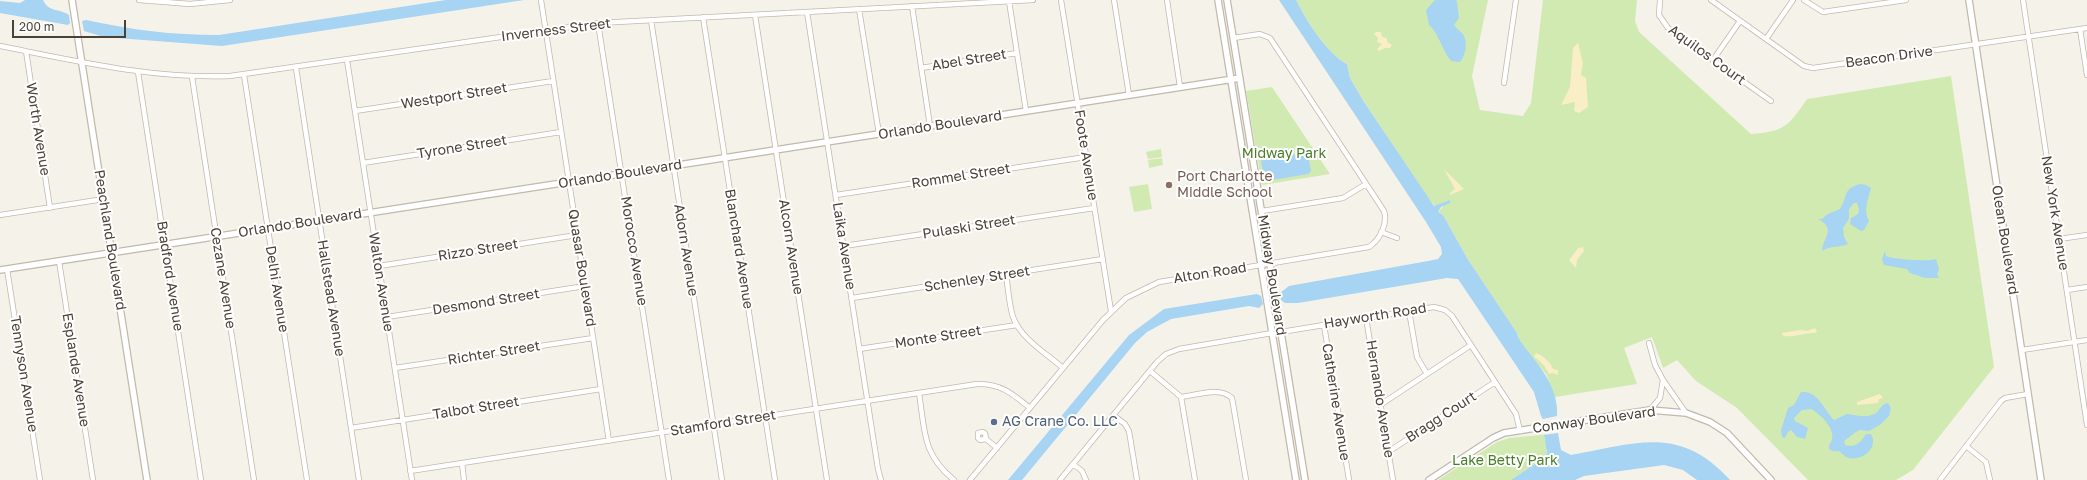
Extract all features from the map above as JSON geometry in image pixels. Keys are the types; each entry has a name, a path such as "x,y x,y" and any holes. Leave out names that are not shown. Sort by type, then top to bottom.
{"street":[{"name":"Peachland Boulevard","path":"72,0 147,480"},
{"path":"139,0 176,2 229,0"},
{"name":"Quasar Boulevard","path":"541,0 609,440"},
{"name":"Inverness Street","path":"0,46 138,72 192,77 244,75 545,29 598,23 1033,0"},
{"name":"Foote Avenue","path":"1061,0 1111,311"},
{"path":"1114,0 1129,95"},
{"path":"1166,0 1180,88"},
{"name":"Midway Boulevard","path":"1218,0 1296,480"},
{"name":"Midway Boulevard","path":"1227,0 1305,480"},
{"path":"1504,83 1516,0"},
{"name":"Aquilos Court","path":"1660,0 1659,14 1664,24 1771,101"},
{"name":"Beacon Drive","path":"1711,0 1804,66 1813,68 2087,28"},
{"path":"1766,39 1793,0"},
{"path":"1804,0 1823,12 1906,0"},
{"name":"Olean Boulevard","path":"1969,0 2041,480"},
{"name":"New York Avenue","path":"2023,0 2074,342 2085,393 2087,425"},
{"path":"1009,1 1026,111"},
{"path":"912,6 930,126"},
{"path":"859,9 879,134"},
{"name":"Laika Avenue","path":"807,12 867,401 878,469 882,480"},
{"name":"Alcorn Avenue","path":"755,15 827,480"},
{"name":"Blanchard Avenue","path":"703,18 774,480"},
{"name":"Adorn Avenue","path":"651,20 722,480"},
{"path":"1713,60 1740,21"},
{"name":"Morocco Avenue","path":"598,23 669,480"},
{"path":"2080,29 2087,75"},
{"name":"Alton Road","path":"970,480 1111,311 1133,294 1159,282 1369,247 1376,242 1386,217 1384,211 1270,38 1260,34 1233,38"},
{"name":"Worth Avenue","path":"26,51 50,208"},
{"name":"Abel Street","path":"921,68 1017,53"},
{"name":"Walton Avenue","path":"347,60 412,480"},
{"name":"Hallstead Avenue","path":"296,68 359,480"},
{"name":"Bradford Avenue","path":"138,72 201,480"},
{"name":"Delhi Avenue","path":"244,75 306,480"},
{"name":"Cezane Avenue","path":"192,77 254,480"},
{"name":"Orlando Boulevard","path":"0,270 1240,78"},
{"name":"Westport Street","path":"355,111 553,81"},
{"name":"Tyrone Street","path":"363,163 561,132"},
{"name":"Rommel Street","path":"836,195 1086,157"},
{"path":"1262,212 1344,198 1366,184"},
{"path":"0,215 104,199"},
{"name":"Pulaski Street","path":"844,246 1094,208"},
{"path":"1381,232 1397,238"},
{"name":"Rizzo Street","path":"379,266 577,235"},
{"path":"2059,239 2087,235"},
{"name":"Schenley Street","path":"852,298 1103,259"},
{"name":"Esplande Avenue","path":"59,261 92,480"},
{"name":"Tennyson Avenue","path":"7,269 40,480"},
{"path":"1006,274 1012,311 1017,325 1027,338 1063,368"},
{"name":"Desmond Street","path":"387,317 585,286"},
{"path":"2067,290 2087,287"},
{"name":"Hayworth Road","path":"1282,332 1434,307 1445,310 1452,316 1516,414 1520,431"},
{"path":"1409,311 1417,357 1427,374"},
{"name":"Hernando Avenue","path":"1366,318 1393,480"},
{"name":"Monte Street","path":"860,349 1017,325"},
{"name":"Catherine Avenue","path":"1324,325 1349,480"},
{"path":"1060,480 1150,371 1166,354 1179,348 1272,333"},
{"name":"Richter Street","path":"395,368 593,338"},
{"path":"2022,350 2087,340"},
{"path":"1648,343 1655,366 1686,413"},
{"path":"1380,405 1471,345"},
{"path":"1150,371 1181,397 1195,480"},
{"path":"1650,410 1660,398 1663,380"},
{"name":"Bragg Court","path":"1388,452 1495,382"},
{"name":"Stamford Street","path":"410,471 977,384 990,384 1004,388 1030,408"},
{"name":"Talbot Street","path":"351,428 601,389"},
{"path":"1181,397 1220,391 1227,393 1232,398 1246,480"},
{"path":"919,393 928,449 935,462 954,480"},
{"path":"1940,480 2001,401 2010,397 2028,394"},
{"name":"Conway Boulevard","path":"1429,480 1493,438 1504,433 1650,410 1686,413 1710,422 1727,433 1771,480"},
{"path":"1113,415 1126,424 1129,431 1137,480"},
{"path":"986,439 997,448"},
{"path":"1966,446 1986,462 1990,480"},
{"path":"462,463 464,480"},
{"path":"1073,464 1082,471 1086,480"}],"green space":[{"path":"1296,0 1488,0 1472,76 1480,110 1523,116 1531,103 1543,0 1637,0 1635,21 1639,32 1751,134 1772,131 1785,126 1807,99 1951,76 1994,367 1913,470 1896,480 1808,480 1737,408 1696,381 1677,360 1663,368 1652,337 1624,348 1637,384 1555,397 1546,374 1522,345 1517,333 1467,258 1443,215 1438,212 1449,200 1436,207 1428,198 1364,102 1350,78 1347,64 1332,53 1325,45 1305,17"},
{"name":"Midway Park","path":"1272,87 1330,174 1262,185 1246,91"},
{"path":"1161,149 1162,157 1148,159 1146,152"},
{"path":"1162,158 1163,165 1149,168 1148,160"},
{"path":"1148,184 1152,209 1134,212 1129,187"},
{"name":"Lake Betty Park","path":"1551,434 1544,435 1547,453 1545,457 1511,480 1438,480 1497,442 1509,438"}],"sand":[{"path":"1376,32 1381,32 1382,37 1387,38 1387,42 1392,45 1390,48 1385,48 1379,51 1377,49 1382,44 1377,42 1378,38 1374,34"},
{"path":"1578,43 1583,63 1581,75 1586,78 1588,107 1579,113 1574,111 1575,102 1561,105 1570,87 1573,48"},
{"path":"1444,169 1464,189 1450,195 1450,193 1455,189"},
{"path":"1583,247 1584,251 1577,260 1576,268 1569,260 1578,248"},
{"path":"1815,328 1817,331 1815,333 1789,336 1782,335 1782,333 1800,330 1807,331"},
{"path":"1536,353 1546,359 1553,369 1558,370 1558,375 1553,373 1549,374 1543,364 1534,357"},
{"path":"1880,394 1883,398 1879,399 1878,403 1857,405 1857,402"}],"water":[{"path":"25,0 43,0 51,9 69,15 70,23 68,25 0,13 0,1 20,3"},
{"path":"446,0 524,0 222,46 104,37 84,31 82,21 86,20 120,27 152,31 219,35"},
{"path":"1279,0 1296,0 1305,17 1325,45 1332,53 1347,64 1350,78 1364,102 1434,206 1450,200 1450,203 1441,207 1438,212 1443,215 1467,258 1526,349 1543,371 1555,397 1557,416 1543,419 1534,392 1458,279 1447,278 1298,303 1285,303 1281,300 1280,293 1289,286 1438,259 1442,254 1441,247 1426,222"},
{"path":"1435,0 1456,0 1457,2 1459,18 1454,25 1465,37 1466,45 1464,56 1460,62 1451,61 1435,32 1429,25 1426,10"},
{"path":"1305,153 1308,155 1311,171 1308,174 1267,181 1264,179 1261,161 1263,159"},
{"path":"1860,184 1871,188 1866,209 1869,221 1864,230 1861,231 1850,224 1851,218 1858,214 1859,210 1857,203 1854,203 1849,209 1849,219 1843,228 1844,237 1848,244 1828,248 1822,251 1828,230 1827,226 1818,219 1822,219 1828,214 1840,209 1850,188"},
{"path":"1885,251 1886,256 1895,258 1919,260 1936,259 1939,269 1937,274 1939,278 1925,278 1910,273 1907,269 1884,265 1882,259"},
{"path":"1257,294 1261,296 1263,304 1259,308 1249,306 1171,319 1147,332 1135,343 1022,480 1008,480 1129,335 1164,309"},
{"path":"1801,392 1807,392 1817,398 1834,420 1847,414 1869,416 1876,413 1883,405 1888,403 1891,408 1889,416 1881,424 1869,431 1860,430 1844,441 1845,445 1852,446 1860,442 1866,434 1871,434 1873,439 1873,444 1868,452 1859,457 1849,458 1838,451 1829,449 1829,445 1832,440 1831,430 1820,415 1811,409 1802,410 1794,418 1795,421 1808,428 1805,439 1797,437 1791,430 1785,438 1782,437 1781,430 1788,408 1794,405"},
{"path":"1558,433 1561,450 1571,455 1636,443 1656,442 1674,445 1693,451 1711,462 1730,480 1697,480 1683,470 1664,465 1584,476 1575,480 1511,480 1545,457 1547,453 1544,435"}],"place":[{"name":"Port Charlotte Middle School","path":"1169,185"},
{"name":"AG Crane Co. LLC","path":"994,422"}]}
